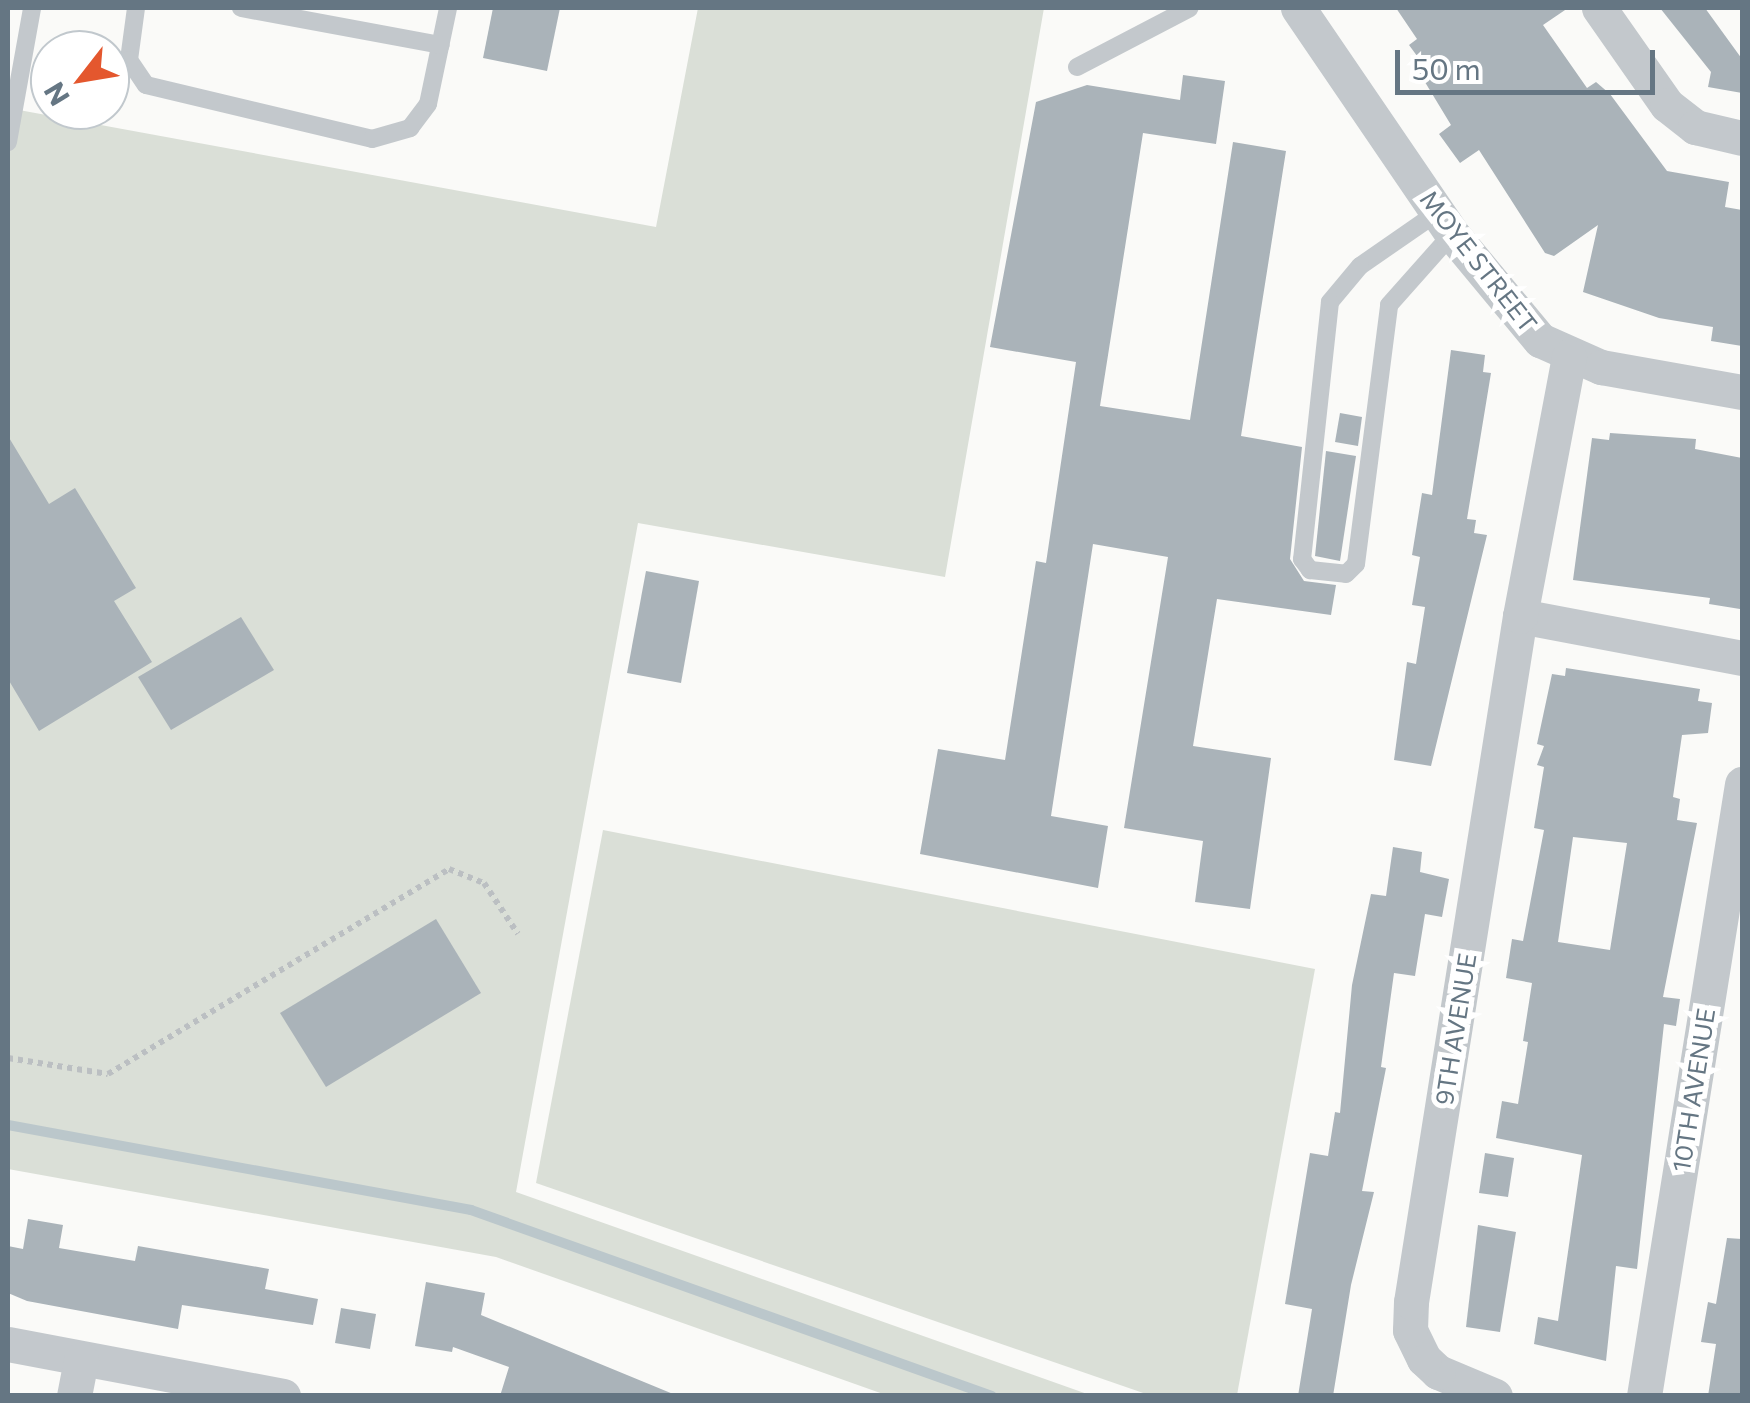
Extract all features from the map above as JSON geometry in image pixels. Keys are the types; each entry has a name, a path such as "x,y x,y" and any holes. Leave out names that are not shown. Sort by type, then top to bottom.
{"street":[{"name":"MOYE STREET","path":"1298,8 1445,223 1519,320 1569,357 1742,392"},
{"path":"1599,8 1667,105 1696,127 1742,138"},
{"name":"9TH AVENUE","path":"1495,1396 1438,1372 1410,1330 1520,616 1569,357"},
{"path":"1520,616 1742,658"},
{"name":"10TH AVENUE","path":"1644,1396 1742,784"},
{"path":"8,1344 284,1396"},
{"path":"74,1396 80,1360"}],"lane":[{"path":"8,142 32,8"},
{"path":"136,8 129,60 146,86 372,138 399,135 420,117 448,8"},
{"path":"241,8 296,13 441,45"},
{"path":"1076,68 1190,8"},
{"path":"1445,223 1389,305 1356,564 1346,574 1310,570 1302,559 1330,302 1360,266 1445,223"}],"path":[{"path":"8,1058 108,1074 449,870 484,883 518,934"}],"shaded area":[{"path":"698,8 1044,8 945,577 638,523 516,1192 1090,1395 886,1395 496,1257 8,1169 8,108 30,112 30,130 128,130 656,227"},
{"path":"603,830 1315,969 1237,1395 1149,1395 536,1183"}],"building":[{"path":"493,8 560,8 547,71 483,58"},
{"path":"1396,8 1568,8 1543,25 1587,88 1596,82 1610,94 1667,171 1729,182 1725,207 1742,210 1742,346 1711,341 1713,327 1659,318 1583,292 1598,225 1554,256 1545,253 1479,150 1460,163 1439,134 1451,125 1414,64 1420,60 1409,45 1417,39"},
{"path":"1660,8 1705,8 1742,59 1742,93 1708,87 1711,72"},
{"path":"1183,75 1225,81 1216,144 1143,133 1100,406 1190,420 1233,142 1286,151 1241,436 1302,447 1290,559 1304,581 1336,585 1331,615 1217,599 1193,746 1271,758 1250,909 1195,902 1203,841 1124,828 1168,557 1093,544 1051,816 1108,826 1098,888 920,854 938,749 1005,760 1036,561 1046,563 1076,362 990,347 1036,102 1087,85 1180,100"},
{"path":"1451,350 1485,355 1483,372 1491,373 1467,519 1476,520 1474,533 1487,535 1431,766 1394,760 1407,662 1416,664 1425,607 1412,605 1420,557 1412,555 1422,493 1432,495"},
{"path":"1340,413 1362,417 1358,446 1335,442"},
{"path":"1610,433 1696,439 1695,449 1742,458 1740,609 1709,604 1710,598 1573,580 1592,438 1609,440"},
{"path":"8,436 49,504 75,488 136,588 114,601 152,662 39,731 8,679"},
{"path":"1326,451 1356,456 1340,561 1315,556"},
{"path":"646,571 699,581 681,683 627,673"},
{"path":"241,617 274,670 171,730 138,677"},
{"path":"1566,668 1700,689 1698,701 1712,703 1708,733 1682,735 1673,797 1680,799 1677,820 1697,823 1663,997 1680,999 1676,1026 1664,1024 1637,1269 1616,1266 1606,1361 1534,1344 1538,1317 1558,1321 1582,1155 1496,1138 1502,1101 1518,1104 1528,1042 1523,1041 1532,983 1506,978 1512,939 1523,941 1544,830 1534,828 1544,767 1537,765 1544,746 1537,744 1552,674 1565,676","holes":["1573,837 1627,843 1610,950 1558,942"]},
{"path":"1393,847 1422,852 1420,872 1449,879 1442,917 1425,914 1415,976 1394,973 1381,1067 1386,1068 1362,1191 1374,1192 1351,1285 1333,1396 1298,1396 1312,1309 1285,1304 1310,1153 1328,1156 1335,1112 1340,1113 1352,985 1371,894 1386,896"},
{"path":"436,919 481,993 326,1087 280,1013"},
{"path":"1485,1153 1514,1158 1508,1197 1479,1193"},
{"path":"28,1219 63,1225 59,1248 135,1261 138,1246 269,1269 265,1289 318,1299 313,1325 182,1305 178,1329 27,1301 8,1293 8,1246 23,1249"},
{"path":"1478,1225 1516,1232 1500,1332 1466,1327"},
{"path":"1727,1238 1742,1239 1742,1396 1708,1396 1716,1344 1701,1342 1708,1302 1716,1304"},
{"path":"426,1282 485,1293 481,1315 678,1396 500,1396 509,1367 453,1347 452,1352 415,1346"},
{"path":"341,1308 376,1314 370,1349 335,1343"}],"waterway":[{"path":"8,1125 471,1210 992,1396"}]}
